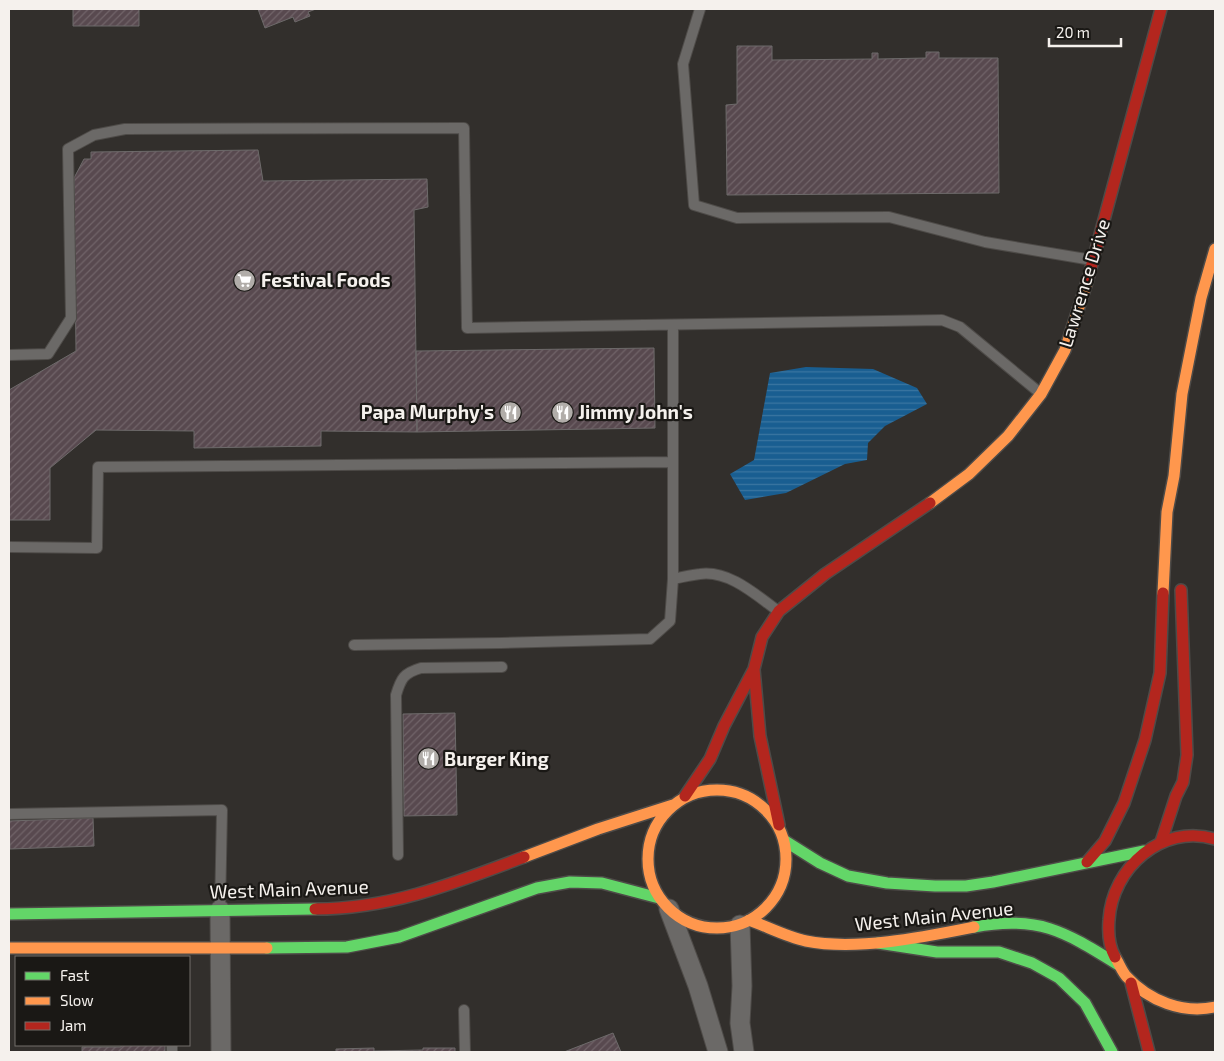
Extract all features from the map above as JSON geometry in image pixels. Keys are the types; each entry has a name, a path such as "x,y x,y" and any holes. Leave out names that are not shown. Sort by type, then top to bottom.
{"main road":[{"name":"Lawrence Drive","path":"686,796 710,759 724,726 754,669 762,637 779,611 825,574 916,514 969,474 1008,436 1041,394 1065,350 1082,300 1161,9"},
{"path":"1087,862 1105,841 1124,803 1145,740 1160,673 1167,512 1174,476 1182,394 1202,298 1215,249"},
{"path":"1174,476 1179,511"},
{"path":"1161,842 1183,782 1187,755 1180,580"},
{"name":"Lawrence Drive","path":"754,669 760,736 779,826"},
{"path":"715,789 731,790 746,795 759,803 770,813 779,826 787,856 781,887 762,912 745,922 725,928 709,928 695,925 681,918 664,903 652,885 648,870 649,841 663,815 686,796 700,791 715,789"},
{"name":"West Main Avenue","path":"9,914 335,909 385,903 433,890 598,829 673,805"},
{"path":"1214,1007 1183,1009 1155,1000 1131,983 1117,964 1108,940 1107,915 1113,890 1125,869 1144,851 1161,842 1186,835 1215,838"},
{"name":"West Main Avenue","path":"784,841 829,868 857,879 898,885 923,886 977,884 1087,862 1124,857 1144,851"},
{"path":"9,948 220,949 347,947 399,937 537,888 570,882 602,883 664,903"},
{"name":"West Main Avenue","path":"745,922 808,942 878,943 992,924 1024,923 1058,931 1117,964"},
{"path":"878,943 937,952 999,952 1032,962 1059,978 1084,1004 1112,1052"},
{"path":"1131,983 1149,1052"}],"street":[{"path":"664,903 698,986 718,1052"},
{"path":"220,910 221,1052"},
{"path":"744,1052 740,1023 745,922"}],"lane":[{"path":"700,9 683,64 694,205 738,218 889,217 985,242 1093,260"},
{"path":"9,355 48,354 71,318 68,149 94,136 124,129 464,128 467,328 942,320 960,327 1041,394"},
{"path":"354,645 650,639 670,621 673,579 673,324"},
{"path":"9,547 97,548 98,467 673,462"},
{"path":"673,579 702,573 725,577 745,587 779,611"},
{"path":"398,855 396,695 400,681 409,672 421,668 502,667"},
{"path":"9,814 222,810 220,910"},
{"path":"464,1010 465,1052"}],"water":[{"path":"806,367 873,369 917,388 927,404 885,426 868,443 867,460 845,464 786,493 745,500 730,474 754,460 770,373"}],"building":[{"path":"73,9 139,9 139,26 73,26"},
{"path":"258,9 316,9 308,12 310,16 295,22 293,17 265,28"},
{"path":"737,46 772,46 772,60 872,59 872,53 878,53 878,59 926,58 926,52 939,52 939,58 998,58 999,193 727,195 726,105 737,104"},
{"name":"Festival Foods","path":"258,150 263,181 427,179 428,207 414,210 417,432 321,431 321,446 194,448 194,431 96,430 50,468 50,520 9,520 9,390 76,351 74,178 84,159 91,159 91,152"},
{"path":"654,348 655,428 417,432 416,351"},
{"path":"455,713 457,815 404,816 403,714"},
{"path":"93,818 94,846 10,849 9,821"},
{"path":"613,1033 621,1052 564,1052"},
{"path":"165,1046 165,1052 82,1052 82,1047"},
{"path":"374,1048 374,1051 455,1048 455,1052 336,1052 336,1049"}],"traffic: fast":[{"path":"785,841 820,863 848,876 887,883 935,886 966,886 993,882 1144,851"},
{"path":"267,948 347,947 399,937 537,888 570,882 602,883 659,898"},
{"path":"9,914 315,909"},
{"path":"974,927 1016,923 1050,929 1081,943 1117,964"},
{"path":"878,943 937,952 999,952 1032,963 1059,978 1085,1003 1112,1052"}],"traffic: slow":[{"path":"1163,593 1167,512 1174,476 1182,394 1201,298 1215,249"},
{"path":"930,503 969,474 1008,436 1041,394 1065,350 1088,279"},
{"path":"717,790 731,791 744,795 756,801 766,810 775,820 781,832 785,845 786,859 785,873 781,886 775,898 766,908 756,917 744,923 731,927 717,928 703,927 690,923 678,917 668,908 659,898 653,886 649,873 648,859 649,845 653,832 659,820 668,810 678,801 690,795 703,791 717,790"},
{"path":"524,857 598,829 673,805"},
{"path":"749,920 799,939 826,944 890,942 974,927"},
{"path":"9,948 267,948"},
{"path":"1115,957 1127,977 1156,999 1167,1004 1191,1009 1215,1007"}],"traffic: jam":[{"path":"1088,279 1161,9"},
{"path":"685,796 710,759 724,726 754,669 762,637 779,611 825,574 930,503"},
{"path":"1161,842 1176,796 1183,782 1187,755 1181,590"},
{"path":"1087,862 1105,841 1124,803 1145,740 1160,673 1163,593"},
{"path":"754,669 760,736 779,825"},
{"path":"1115,957 1109,939 1112,901 1119,883 1130,867 1143,854 1159,844 1176,838 1195,836 1215,839"},
{"path":"315,909 370,905 422,893 524,857"},
{"path":"1131,983 1149,1052"}],"place":[{"name":"Festival Foods","path":"245,280"},
{"name":"Papa Murphy's","path":"510,412"},
{"name":"Jimmy John's","path":"562,412"},
{"name":"Burger King","path":"428,759"}]}
